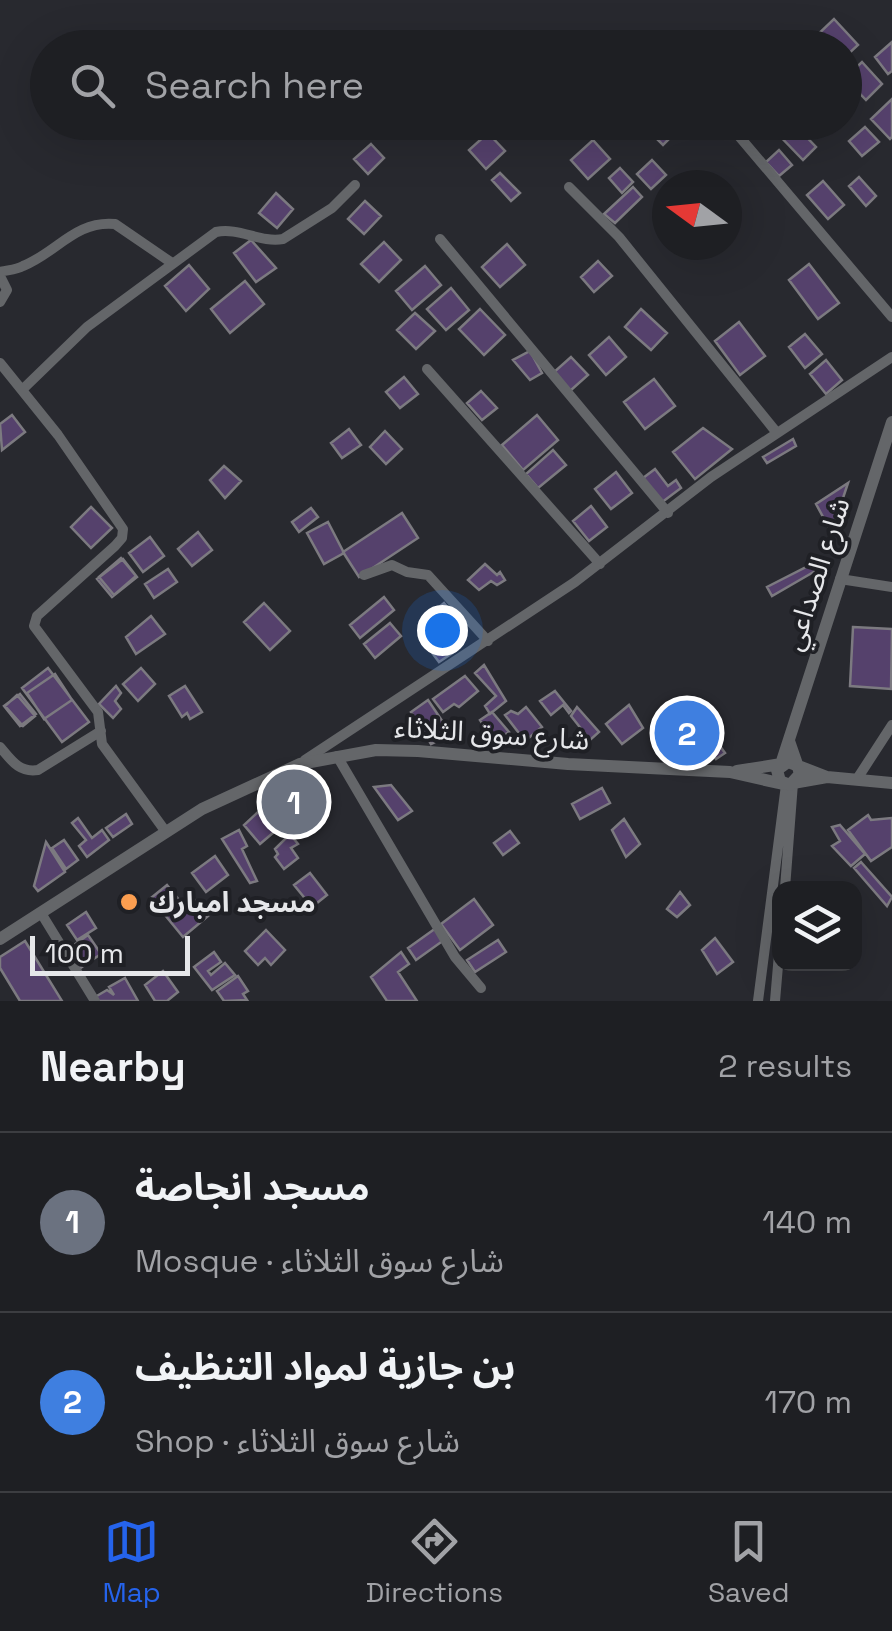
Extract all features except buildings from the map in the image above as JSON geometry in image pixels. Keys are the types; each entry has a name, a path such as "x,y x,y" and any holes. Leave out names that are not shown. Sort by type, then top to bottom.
{"street":[{"path":"742,140 892,317"},
{"path":"23,389 67,343 222,230 283,239 332,208 354,185"},
{"path":"569,187 632,252 777,433"},
{"path":"0,302 7,290 0,274 26,266 88,226 115,224 172,263"},
{"path":"440,239 668,513"},
{"path":"300,764 600,564 710,478 892,357"},
{"path":"0,362 123,528 122,538 115,546 37,616 34,626 98,712 102,744 166,832"},
{"path":"427,369 600,564"},
{"name":"شارع الصداعي","path":"781,764 892,422"},
{"path":"364,575 392,565 428,575 488,640"},
{"path":"840,579 892,586"},
{"path":"857,780 892,724"},
{"path":"0,747 19,768 28,772 38,770 101,730"},
{"path":"758,1001 787,784 800,774 788,740"},
{"name":"شارع سوق الثلاثاء","path":"0,939 202,809 300,764 376,750 730,772"},
{"path":"337,756 455,958 481,988"},
{"path":"730,772 792,762 827,778"},
{"path":"781,764 777,774 787,784 785,881"},
{"path":"730,772 787,784 827,778 892,783"},
{"path":"41,913 95,1001"},
{"path":"776,1001 778,971"}],"place":[{"name":"بن جازية لمواد التنظيف","path":"687,733"},
{"name":"مسجد انجاصة","path":"294,802"},
{"name":"مسجد امبارك","path":"129,902"}]}
